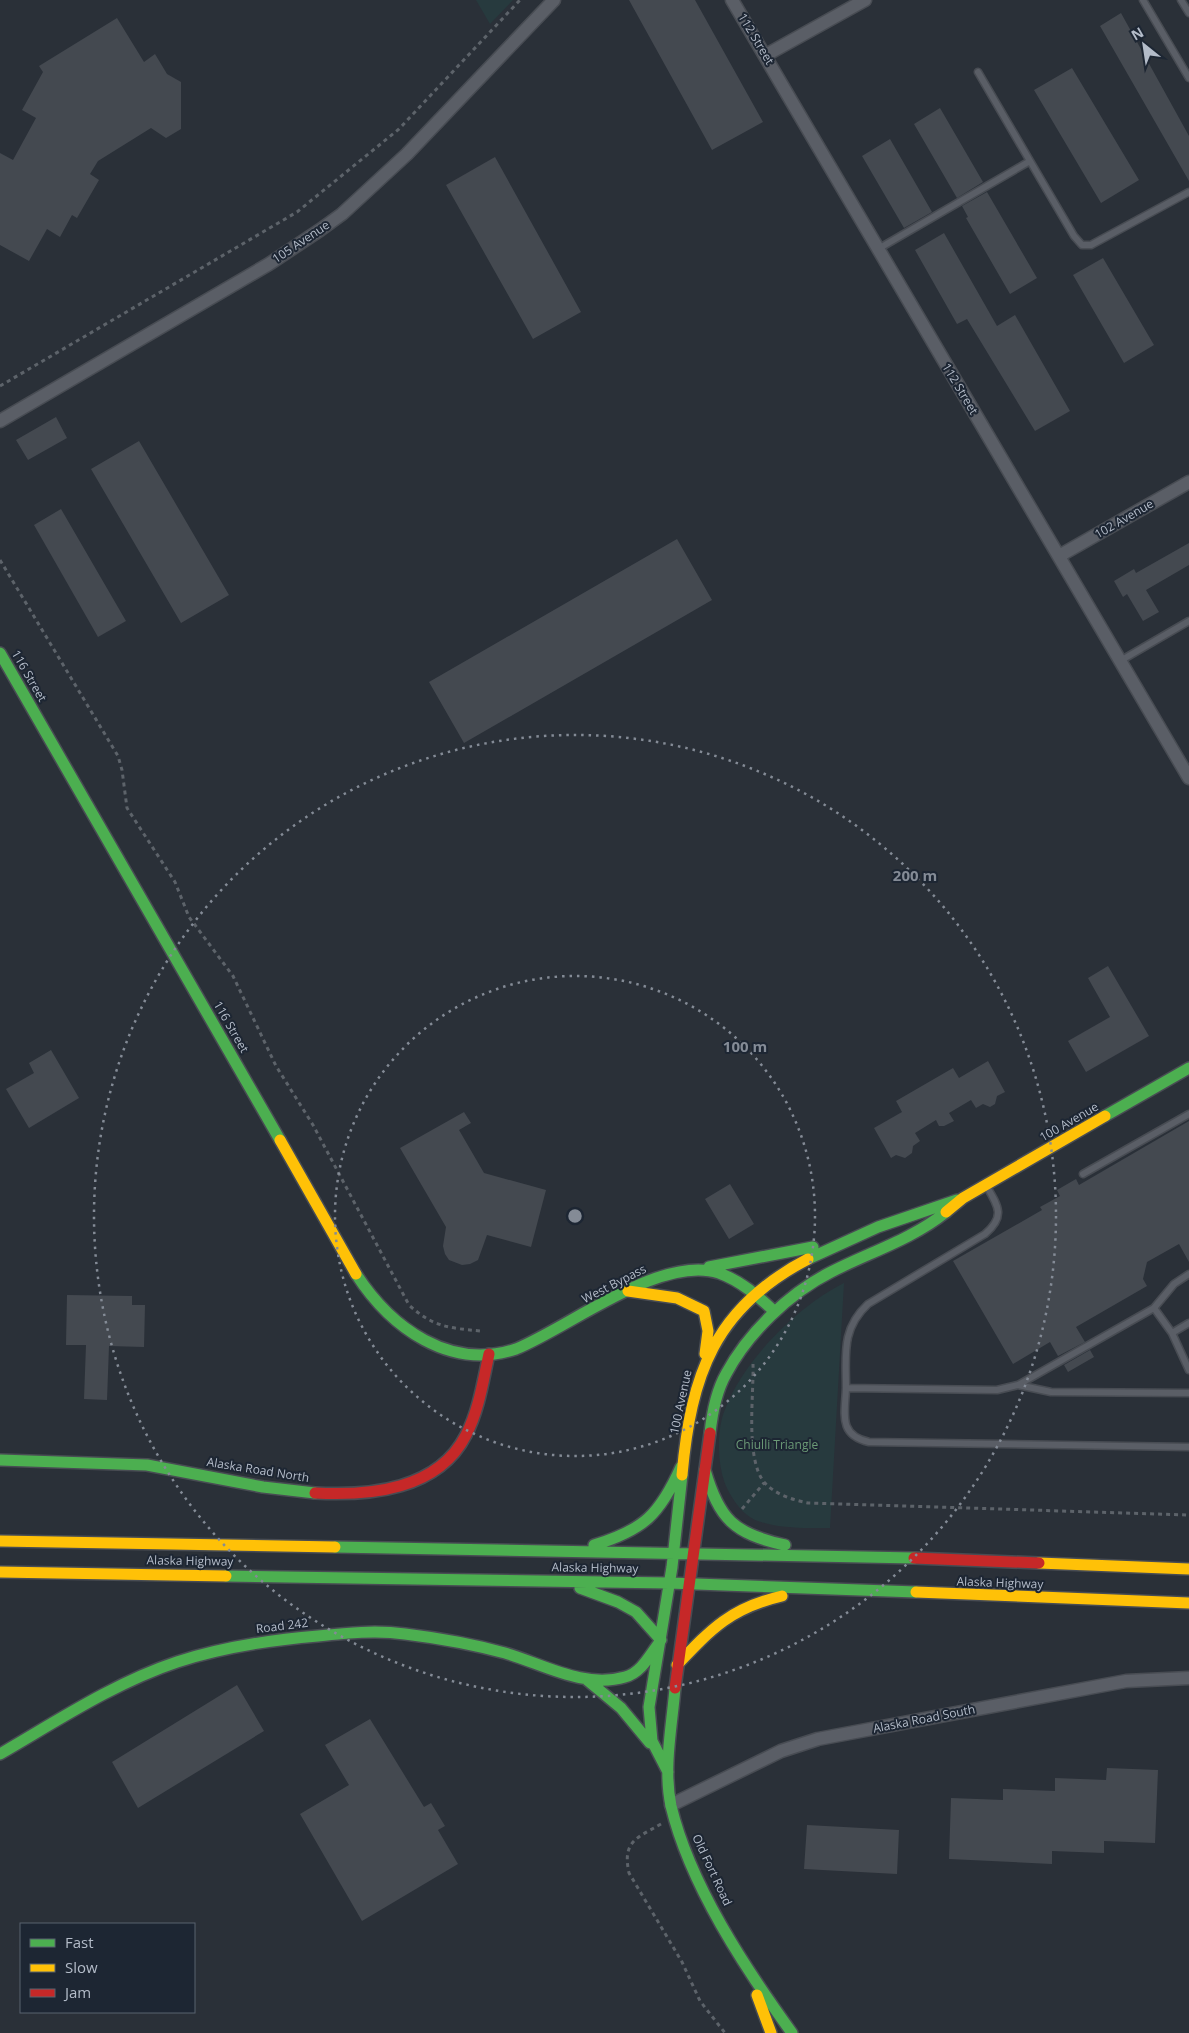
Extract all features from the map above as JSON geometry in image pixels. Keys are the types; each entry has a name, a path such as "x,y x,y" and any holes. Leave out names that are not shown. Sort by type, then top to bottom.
{"main road":[{"name":"116 Street","path":"0,652 372,1297 390,1317 426,1341 447,1350 489,1354"},
{"name":"100 Avenue","path":"689,1584 712,1418 725,1375 747,1343 775,1312 796,1294 830,1272 900,1242 931,1224 963,1198 1189,1068"},
{"name":"100 Avenue","path":"668,1583 674,1553 681,1467 703,1367 729,1322 756,1293 787,1269 855,1236 921,1209 963,1198"},
{"path":"699,1268 794,1252 855,1236"},
{"name":"West Bypass","path":"489,1354 498,1354 535,1342 628,1291 667,1274 699,1268 734,1277 756,1293 775,1312"},
{"path":"628,1291 671,1295 684,1299 704,1311 708,1331 703,1367"},
{"name":"Alaska Road North","path":"0,1460 146,1465 277,1489 311,1493 374,1493 419,1481 438,1470 454,1455 470,1428 489,1354"},
{"path":"570,1550 614,1540 639,1528 654,1516 668,1500 681,1467"},
{"path":"705,1470 712,1497 718,1510 742,1533 760,1541 836,1555"},
{"name":"Alaska Highway","path":"0,1541 836,1555 1189,1569"},
{"name":"Alaska Highway","path":"0,1572 668,1583 1189,1603"},
{"path":"563,1581 618,1602 636,1612 661,1640"},
{"name":"Old Fort Road","path":"668,1583 661,1640 649,1707 652,1745 668,1772"},
{"name":"Old Fort Road","path":"689,1584 677,1665 668,1772 672,1811 692,1866 749,1974 772,2033"},
{"path":"677,1665 715,1624 741,1607 758,1600 816,1590"},
{"name":"Road 242","path":"0,1754 98,1698 158,1669 204,1654 292,1638 356,1631 426,1637 506,1654 586,1679 608,1680 626,1677 639,1670 661,1640"},
{"name":"Road 242","path":"586,1679 624,1709 652,1745"},
{"name":"Old Fort Road","path":"749,1974 792,2033"}],"street":[{"name":"105 Avenue","path":"0,421 269,264 328,224 407,154 554,0"},
{"name":"112 Street","path":"732,0 1120,661 1185,763 1189,778"},
{"path":"766,55 865,0"},
{"name":"102 Avenue","path":"1059,556 1189,482"},
{"name":"Alaska Road South","path":"672,1811 781,1751 812,1741 1126,1681 1189,1678"}],"lane":[{"path":"1143,0 1189,78"},
{"path":"1181,0 1189,13"},
{"path":"978,72 1074,236 1082,245 1091,245 1189,192"},
{"path":"878,249 1030,161"},
{"path":"1120,661 1189,621"},
{"path":"1084,1174 1189,1114"},
{"path":"986,1185 996,1202 999,1215 994,1226 985,1234 868,1304 856,1314 847,1337 844,1422 850,1435 857,1440 869,1442 1189,1447"},
{"path":"846,1388 997,1390 1018,1385 1154,1308 1174,1284 1189,1274"},
{"path":"1154,1308 1172,1333 1189,1370"},
{"path":"1172,1333 1189,1323"},
{"path":"1018,1385 1051,1392 1189,1393"}],"path":[{"path":"0,386 297,212 333,185 390,134 400,129 520,0"},
{"path":"0,560 118,756 122,770 127,808 175,882 189,917 233,976 276,1066 313,1124 409,1305 423,1318 437,1325 480,1331"},
{"path":"753,1356 754,1400 751,1443 755,1462 764,1483 791,1499 808,1503 1189,1516"},
{"path":"739,1512 764,1483"},
{"path":"672,1811 630,1844 626,1859 629,1873 686,1969 700,2001 725,2033"}],"green space":[{"path":"476,0 513,0 490,24"},
{"name":"Chiulli Triangle","path":"844,1283 830,1528 785,1527 758,1521 748,1515 735,1501 728,1491 723,1477 719,1457 719,1436 726,1407 746,1371 775,1336 809,1305"}],"building":[{"path":"629,0 695,0 763,122 712,150"},
{"path":"1121,13 1189,136 1189,181 1100,26"},
{"path":"117,18 144,62 155,54 167,74 181,82 181,129 166,138 151,128 98,161 90,174 99,180 77,218 72,215 60,237 47,229 29,261 0,245 0,153 13,160 36,118 22,110 43,72 39,66"},
{"path":"1072,68 1139,180 1101,203 1034,90"},
{"path":"940,108 983,182 957,198 914,124"},
{"path":"890,139 932,212 904,228 862,156"},
{"path":"495,157 581,312 533,339 446,185"},
{"path":"987,192 1037,278 1010,294 966,218 968,217 962,206"},
{"path":"944,233 997,326 1015,315 1070,411 1035,431 967,319 957,324 915,250"},
{"path":"1103,258 1154,345 1124,363 1073,275"},
{"path":"56,417 67,438 28,460 16,440"},
{"path":"139,441 229,595 181,623 91,469"},
{"path":"61,509 126,621 98,637 34,525"},
{"path":"677,539 712,600 464,743 429,682"},
{"path":"1189,543 1189,565 1146,590 1159,612 1143,621 1127,594 1123,597 1114,581 1134,569 1136,573"},
{"path":"1108,966 1149,1036 1086,1072 1068,1041 1110,1017 1088,978"},
{"path":"51,1050 79,1098 29,1128 6,1089 34,1073 29,1063"},
{"path":"988,1061 1005,1092 997,1096 995,1104 990,1107 983,1104 976,1108 971,1100 949,1113 954,1121 944,1126 939,1126 936,1120 915,1133 920,1141 913,1146 912,1153 905,1158 896,1155 891,1158 874,1128 902,1112 896,1101 953,1068 959,1078"},
{"path":"464,1112 471,1123 459,1130 484,1173 546,1190 531,1247 487,1235 478,1260 462,1265 449,1260 445,1254 443,1246 446,1227 400,1148"},
{"path":"1189,1121 1189,1262 1179,1244 1147,1262 1143,1279 1147,1286 1076,1327 1085,1342 1058,1356 1050,1342 1013,1364 953,1261 1042,1210 1040,1207 1060,1196 1057,1190 1076,1179 1079,1185"},
{"path":"730,1184 754,1224 729,1239 705,1199"},
{"path":"67,1295 132,1296 132,1305 145,1305 144,1347 109,1346 107,1400 84,1399 86,1345 66,1345"},
{"path":"1090,1350 1094,1357 1068,1372 1064,1365"},
{"path":"237,1685 264,1731 138,1808 112,1762"},
{"path":"370,1719 424,1807 431,1803 445,1826 438,1830 458,1864 362,1921 300,1814 349,1785 325,1745"},
{"path":"1107,1768 1158,1770 1155,1843 1104,1841 1104,1853 1052,1851 1052,1864 949,1859 951,1798 1003,1800 1003,1789 1055,1791 1055,1778 1106,1780"},
{"path":"807,1825 899,1830 897,1874 804,1869"}],"traffic: fast":[{"path":"0,653 280,1140"},
{"path":"1105,1116 1189,1068"},
{"path":"808,1259 878,1227 957,1200"},
{"path":"710,1433 715,1402 726,1374 746,1344 771,1316 800,1291 815,1281 905,1238 946,1212"},
{"path":"709,1267 813,1247"},
{"path":"356,1274 386,1312 405,1327 424,1340 446,1349 468,1354 492,1354 516,1349 644,1283 670,1274 696,1270 719,1273 735,1280 775,1312"},
{"path":"0,1460 147,1465 263,1487 315,1493"},
{"path":"594,1545 626,1533 648,1518 666,1497 681,1467"},
{"path":"705,1470 716,1501 731,1522 753,1536 785,1545"},
{"path":"668,1772 652,1741 649,1707 672,1567 682,1475"},
{"path":"335,1547 914,1558"},
{"path":"226,1576 669,1583 916,1592"},
{"path":"580,1588 618,1602 636,1612 661,1640"},
{"path":"0,1754 86,1704 131,1681 177,1662 247,1645 340,1634 394,1633 442,1639 505,1653 579,1678 610,1680 625,1677 636,1672 659,1643"},
{"path":"586,1679 621,1708 650,1743"},
{"path":"675,1688 668,1777 671,1806 680,1836 691,1866 721,1925 756,1981 792,2033"}],"traffic: slow":[{"path":"946,1212 963,1198 1105,1116"},
{"path":"280,1140 356,1274"},
{"path":"682,1475 692,1406 701,1376 713,1348 729,1323 750,1299 776,1278 808,1259"},
{"path":"628,1291 677,1298 704,1311 708,1331 705,1354"},
{"path":"0,1541 335,1547"},
{"path":"1039,1563 1189,1569"},
{"path":"0,1572 226,1576"},
{"path":"916,1592 1189,1603"},
{"path":"677,1665 712,1630 736,1613 764,1601 782,1596"},
{"path":"757,1995 771,2033"}],"traffic: jam":[{"path":"315,1493 358,1493 401,1486 438,1468 454,1453 466,1435 480,1395 489,1354"},
{"path":"675,1688 710,1433"},
{"path":"914,1558 1039,1563"}]}
